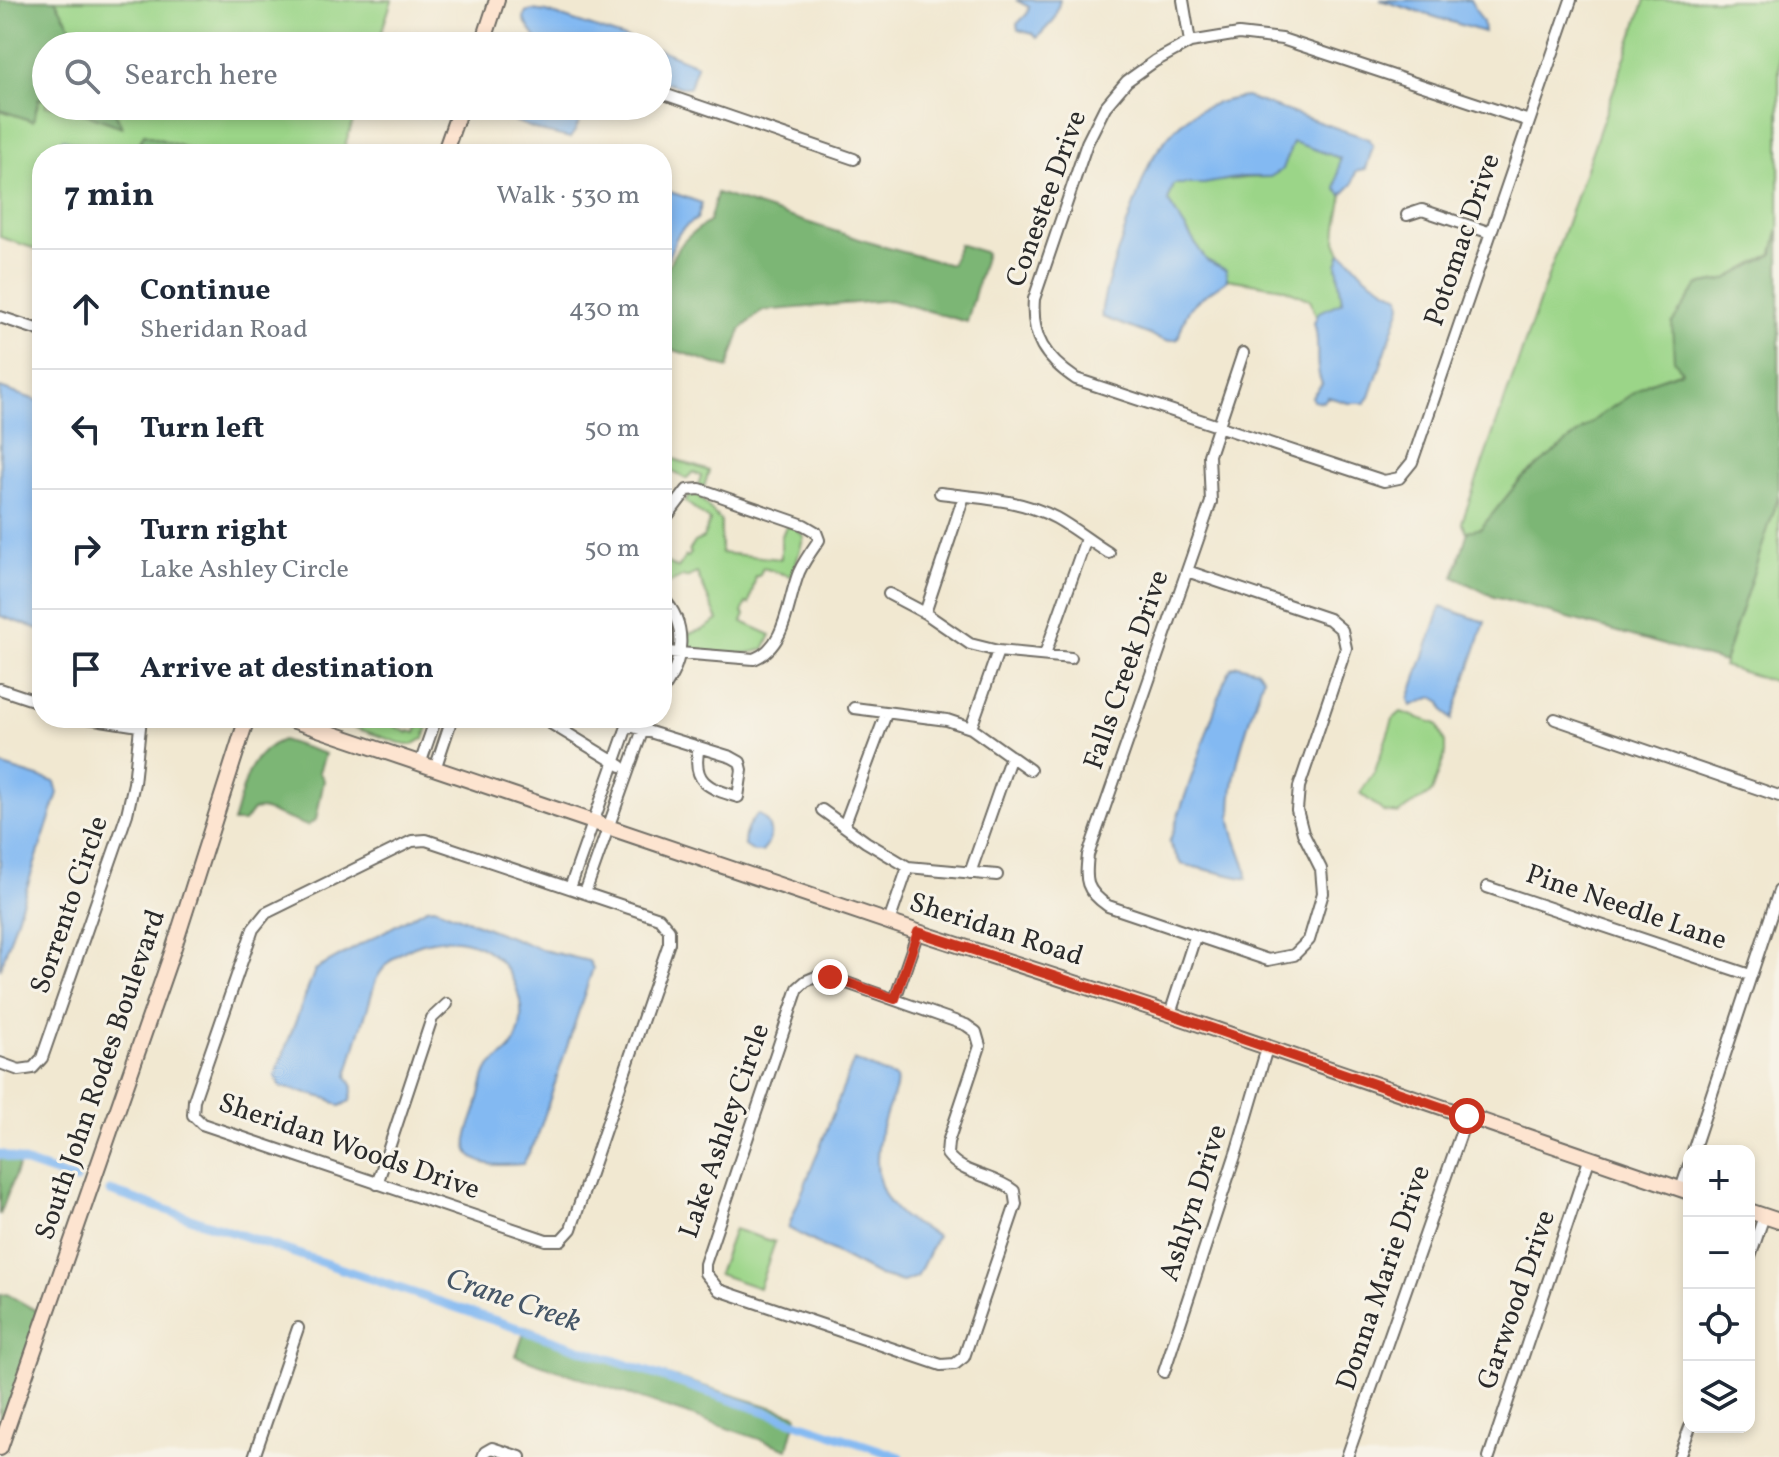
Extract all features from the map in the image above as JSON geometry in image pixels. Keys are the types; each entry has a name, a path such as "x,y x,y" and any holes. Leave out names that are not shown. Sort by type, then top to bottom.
{"street":[{"path":"488,32 497,0"},
{"path":"1183,0 1190,42"},
{"name":"Potomac Drive","path":"1384,481 1399,478 1412,462 1571,0"},
{"name":"Conestee Drive","path":"1384,481 1076,379 1059,367 1043,349 1033,321 1034,299 1087,143 1105,107 1127,81 1190,42 1239,34 1282,39 1529,121"},
{"path":"672,97 854,159"},
{"path":"448,144 456,120"},
{"path":"1407,215 1422,210 1491,233"},
{"path":"0,317 32,328"},
{"name":"Falls Creek Drive","path":"1195,937 1108,906 1094,896 1085,878 1088,855 1211,502 1209,455 1243,353"},
{"path":"672,510 687,490 700,489 804,525 819,536 800,570 782,630 770,649 754,659 680,653 672,655"},
{"path":"940,493 1006,500 1036,509 1058,519 1109,553"},
{"path":"925,613 964,496"},
{"path":"1045,654 1086,539"},
{"path":"1170,1014 1195,937 1268,960 1294,955 1309,940 1323,893 1321,869 1303,833 1297,810 1299,787 1346,648 1342,630 1329,619 1187,571"},
{"path":"889,594 925,613 970,644 998,651 1071,658"},
{"path":"672,607 682,633 680,653 672,676"},
{"path":"971,728 998,651"},
{"path":"0,689 32,700"},
{"path":"854,708 947,720 971,728 1030,770"},
{"path":"844,826 886,714"},
{"path":"1555,719 1779,796"},
{"name":"Sorrento Circle","path":"0,1063 19,1070 33,1068 42,1058 127,814 134,783 139,728"},
{"name":"South John Rodes Boulevard","path":"0,1448 173,950 244,728"},
{"name":"Sheridan Road","path":"315,728 1683,1189"},
{"path":"420,764 433,728"},
{"path":"435,769 449,728"},
{"path":"558,728 615,764 629,769"},
{"path":"570,888 627,728"},
{"path":"640,728 699,747 740,762 742,770 738,797 718,791 702,780 695,764 699,747"},
{"path":"585,893 643,730"},
{"path":"970,873 1011,756"},
{"path":"822,810 908,867 997,875"},
{"name":"Sheridan Woods Drive","path":"426,840 585,893 659,918 669,930 669,943 571,1229 561,1240 546,1240 377,1184 202,1124 193,1115 194,1100 253,929 266,913 412,841 426,840"},
{"path":"889,922 908,867"},
{"name":"Pine Needle Lane","path":"1487,887 1750,975"},
{"path":"1695,1145 1779,891"},
{"path":"895,999 918,932"},
{"name":"Lake Ashley Circle","path":"818,976 830,977 895,999 966,1025 976,1032 980,1046 948,1142 947,1154 956,1166 1004,1183 1014,1191 1016,1204 1007,1232 964,1357 955,1364 941,1365 719,1290 705,1273 705,1264 798,988 818,976"},
{"path":"377,1184 432,1018 447,1004"},
{"name":"Ashlyn Drive","path":"1164,1372 1267,1048"},
{"name":"Donna Marie Drive","path":"1347,1457 1467,1116"},
{"name":"Garwood Drive","path":"1489,1457 1590,1157"},
{"path":"1755,1249 1772,1219"},
{"path":"254,1457 298,1328"},
{"path":"1679,1457 1688,1433"},
{"path":"483,1457 492,1448 520,1457"}],"green space":[{"path":"0,0 55,0 74,32 32,32 33,121 0,110"},
{"path":"55,0 392,0 382,32 74,32"},
{"path":"1645,0 1779,0 1779,228 1773,253 1725,280 1697,285 1682,371 1648,383 1598,418 1520,480 1481,529 1466,531 1462,522"},
{"path":"0,110 33,121 104,120 121,126 118,120 353,120 345,144 174,144 144,134 139,144 78,144 63,139 55,144 32,144 32,248 0,237"},
{"path":"103,120 119,120 122,127"},
{"path":"144,134 174,144 139,144"},
{"path":"1292,141 1340,158 1343,194 1336,241 1341,253 1337,264 1342,302 1316,316 1310,300 1283,288 1227,279 1225,270 1206,260 1168,201 1174,184 1270,177 1288,157"},
{"path":"717,193 881,246 951,265 959,244 986,253 967,322 890,300 762,311 741,329 728,368 672,349 672,258 692,233 709,222"},
{"path":"1779,228 1779,495 1724,662 1494,597 1454,577 1468,531 1481,528 1520,480 1598,417 1648,383 1682,371 1674,360 1672,323 1698,285 1725,280 1773,254"},
{"path":"672,458 709,471 704,487 698,485 701,476 693,472 686,479 672,471"},
{"path":"692,493 697,494 721,521 721,553 781,559 781,538 786,526 795,528 804,536 793,574 790,576 763,568 756,576 749,604 746,603 742,613 745,615 742,622 771,635 764,649 724,654 684,647 687,634 702,630 718,620 697,573 672,582 672,565 678,568 688,557 695,542 703,538 710,521 685,501"},
{"path":"1779,495 1779,683 1723,666"},
{"path":"1401,712 1437,724 1445,743 1445,755 1432,792 1398,814 1384,812 1360,793 1375,771 1393,719"},
{"path":"356,728 398,728 416,733 418,728 428,728 424,738 406,745"},
{"path":"282,740 325,754 319,772 324,780 316,820 307,826 262,809 253,810 244,822 233,822 254,763 270,746"},
{"path":"0,1157 19,1164 0,1215"},
{"path":"734,1229 775,1242 759,1288 718,1274"},
{"path":"7,1294 42,1314 3,1424 0,1423 0,1295"},
{"path":"526,1327 596,1353 797,1415 788,1449 516,1356"}],"water":[{"path":"1016,0 1060,0 1054,20 1037,38 1018,30 1017,24 1027,14 1029,7"},
{"path":"1380,0 1470,0 1483,22 1484,32"},
{"path":"532,10 547,12 607,32 532,32 524,20 525,13"},
{"path":"672,55 697,65 690,87 672,84"},
{"path":"1246,97 1369,139 1373,146 1366,169 1356,171 1353,184 1342,195 1336,189 1340,158 1293,142 1283,169 1270,177 1174,184 1168,201 1206,260 1226,270 1227,280 1190,308 1178,339 1166,341 1102,317 1113,267 1150,162 1169,135 1189,116 1214,104"},
{"path":"512,120 579,120 570,138"},
{"path":"63,139 78,144 55,144"},
{"path":"672,192 702,203 697,219 677,237 672,248"},
{"path":"1341,253 1369,278 1400,296 1401,306 1370,397 1365,403 1348,403 1328,397 1323,402 1313,400 1312,396 1322,384 1314,323 1319,312 1342,302 1337,264"},
{"path":"0,388 32,399 32,627 0,616"},
{"path":"1441,607 1485,622 1452,720 1441,702 1433,697 1411,706 1409,699"},
{"path":"1237,665 1257,670 1263,678 1241,747 1232,801 1232,827 1247,879 1181,864 1169,843 1224,682 1231,668"},
{"path":"0,765 55,782 58,793 0,970"},
{"path":"758,814 767,822 770,837 762,852 754,852 745,846 745,837"},
{"path":"434,907 543,950 589,961 593,968 537,1138 523,1164 486,1164 471,1156 467,1149 468,1135 486,1073 506,1054 518,1035 521,1005 511,976 502,964 479,946 466,941 451,939 422,943 396,956 385,966 374,985 347,1076 353,1087 350,1101 340,1106 329,1099 281,1087 275,1076 315,970"},
{"path":"854,1060 896,1078 895,1092 878,1144 881,1186 896,1211 937,1236 917,1277 903,1282 879,1276 788,1228"}],"waterway":[{"name":"Crane Creek","path":"0,1154 76,1180"},
{"name":"Crane Creek","path":"110,1191 900,1457"}],"route":[{"path":"830,977 895,999 918,932 1467,1116"}]}
